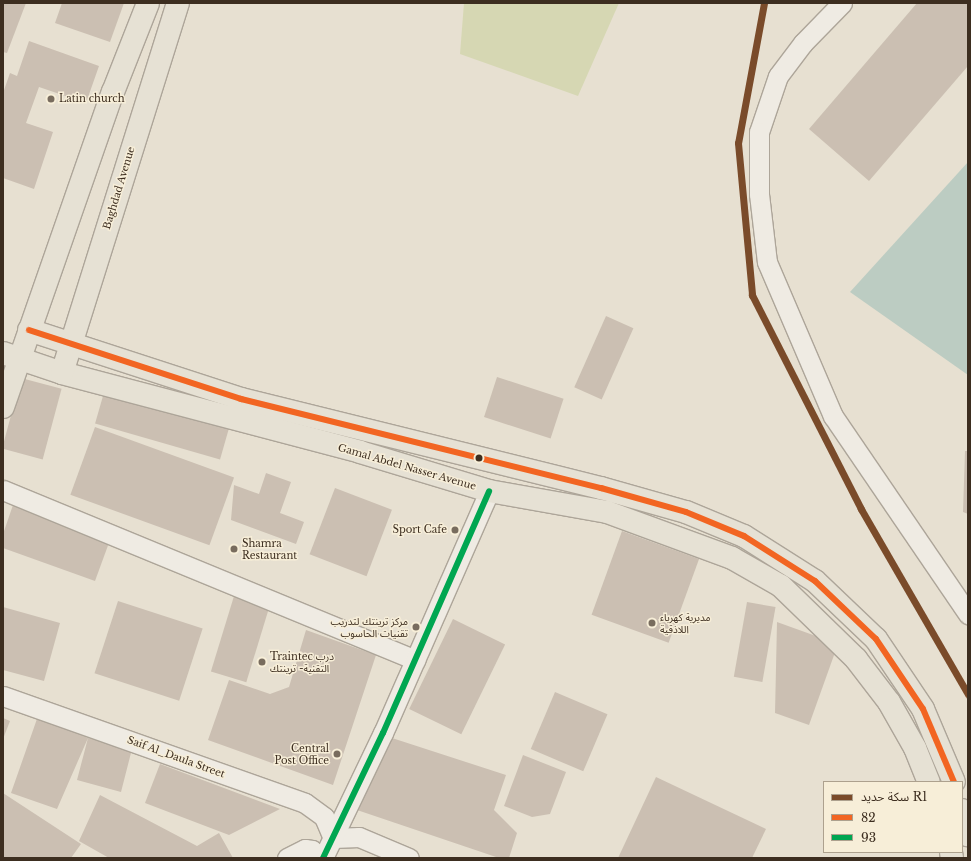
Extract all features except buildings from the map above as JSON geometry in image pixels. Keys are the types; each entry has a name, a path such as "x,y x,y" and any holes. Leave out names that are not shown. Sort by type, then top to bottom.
{"main road":[{"path":"3,407 10,355 28,330 113,92 148,3"},
{"name":"Baghdad Avenue","path":"62,373 70,342 178,3"},
{"path":"28,330 70,342 241,399 602,488 686,512 744,536 815,581 876,639 923,709 954,781"},
{"name":"Gamal Abdel Nasser Avenue","path":"10,355 62,373 345,448 488,491 607,512 732,558 780,586 856,659 888,702 915,748 930,781"},
{"path":"963,814 968,835"}],"street":[{"path":"842,3 803,43 778,76 759,132 759,194 767,262 832,416 964,605"},
{"path":"3,490 415,660"},
{"path":"287,858 305,849 312,850 322,858 415,660 488,491"},
{"name":"Saif Al_Daula Street","path":"3,696 305,803 324,817 332,838"},
{"path":"332,838 359,837 409,858"}],"green space":[{"path":"464,3 619,3 578,96 460,54"}],"shaded area":[{"path":"968,162 968,375 850,292"}],"rail line":[{"name":"R1","path":"764,3 738,143 752,295 861,509 968,694"}],"transit line":[{"name":"82","path":"29,330 241,399 601,488 686,512 744,536 815,581 876,639 923,709 954,781"},
{"name":"93","path":"323,858 383,733 489,491"}],"place":[{"name":"Latin church","path":"51,99"},
{"name":"Sport Cafe","path":"455,530"},
{"name":"Shamra Restaurant","path":"234,549"},
{"name":"مديرية كهرباء اللاذقية","path":"652,623"},
{"name":"مركز ترينتك لتدريب تقنيات الحاسوب","path":"416,627"},
{"name":"Traintec درب التقنية- ترينتك","path":"262,662"},
{"name":"Central Post Office","path":"337,754"}]}
